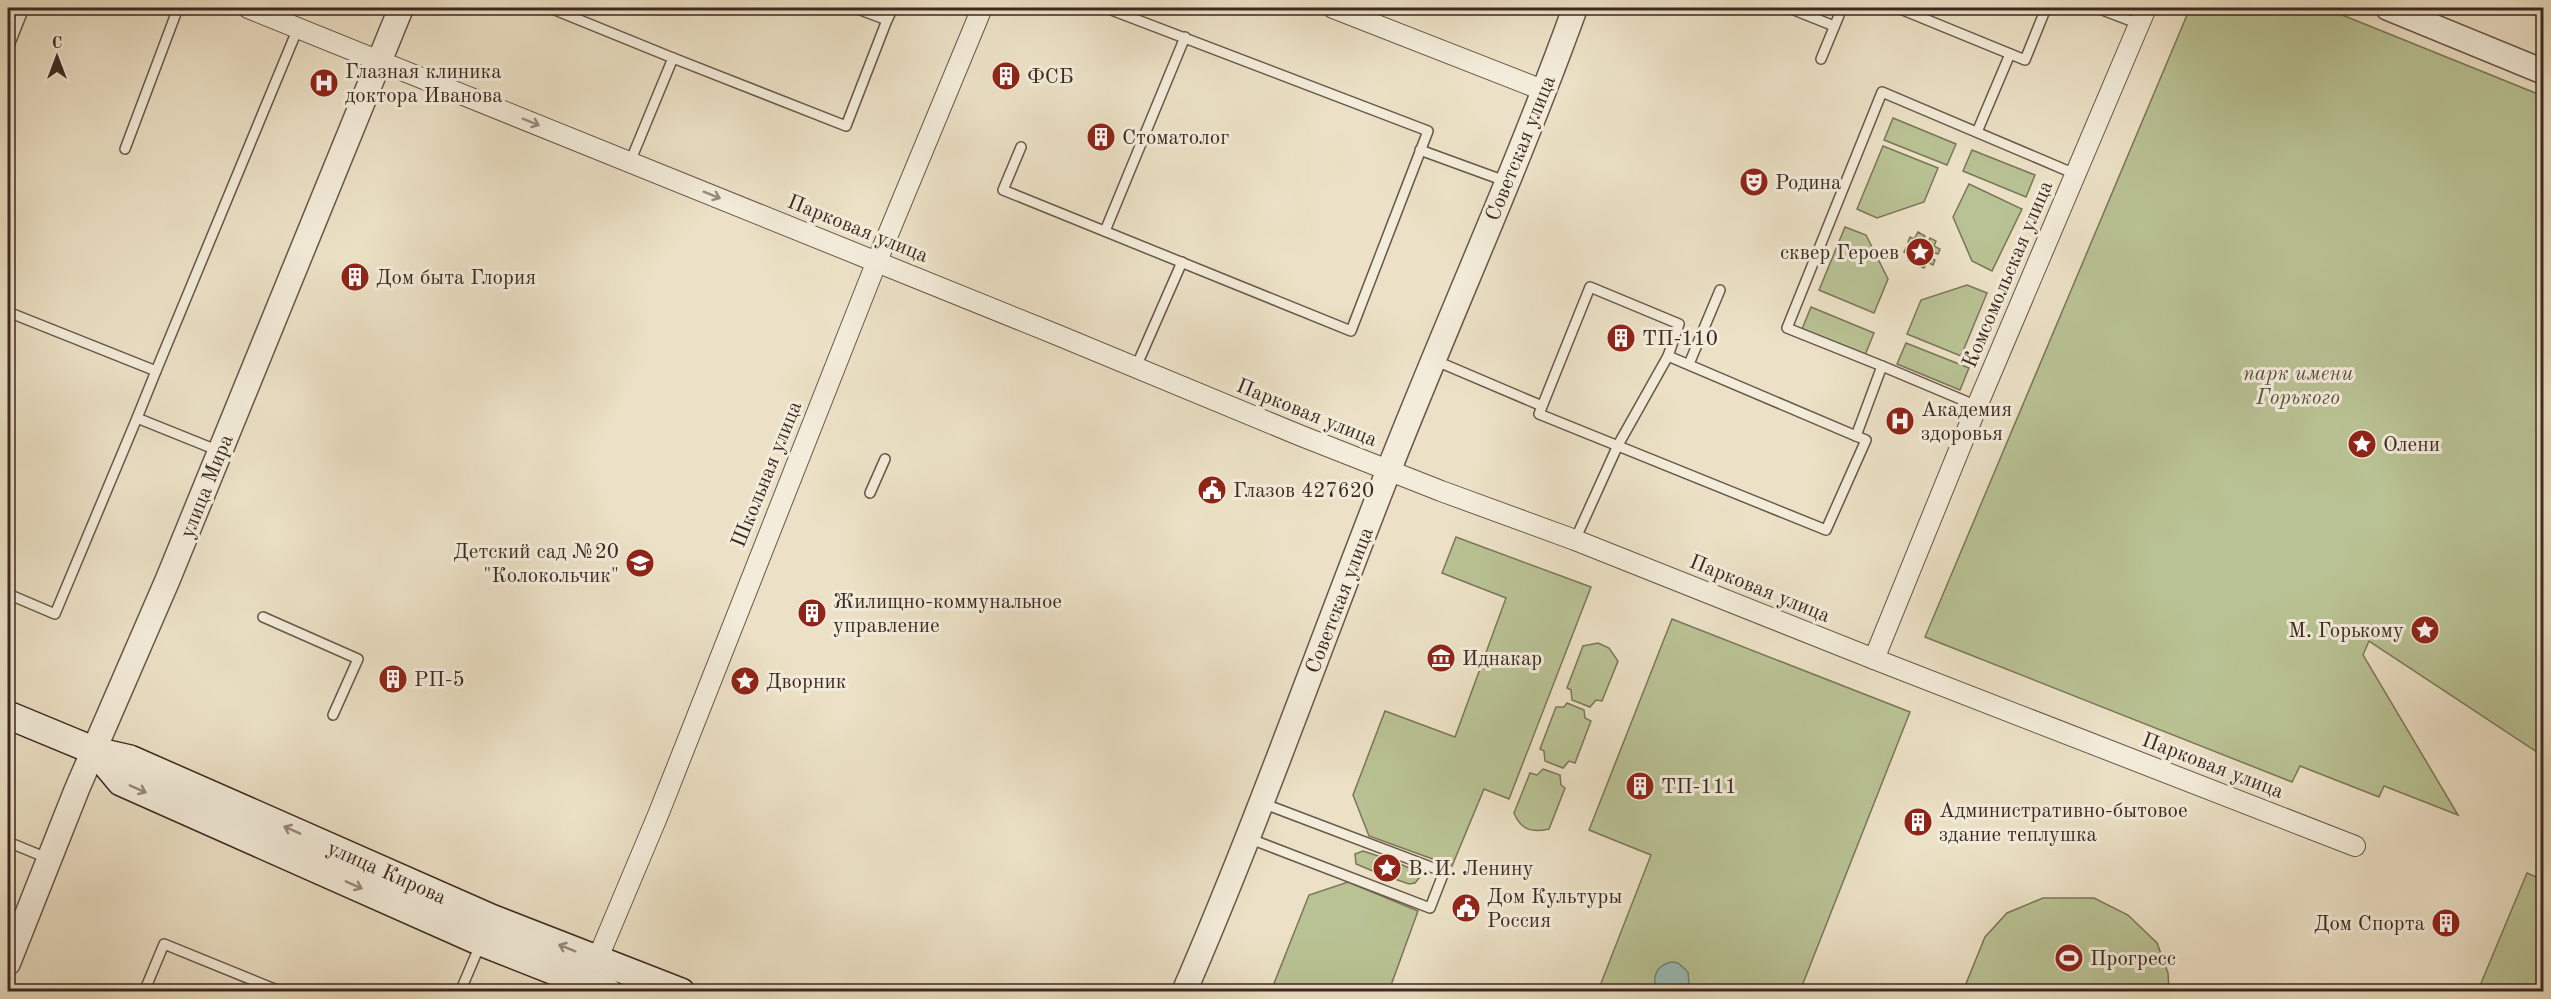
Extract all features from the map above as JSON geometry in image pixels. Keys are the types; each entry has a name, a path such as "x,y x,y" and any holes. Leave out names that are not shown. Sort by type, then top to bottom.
{"main road":[{"name":"улица Кирова","path":"8,715 95,751 130,759 486,930 608,992"},
{"name":"улица Кирова","path":"486,930 597,960 681,992"}],"street":[{"name":"Парковая улица","path":"248,8 276,13 298,28 877,261 1389,471 1575,540 2355,846"},
{"name":"улица Мира","path":"8,963 401,8"},
{"name":"Школьная улица","path":"597,960 658,815 877,261 982,8"},
{"path":"1333,8 1545,91"},
{"name":"Советская улица","path":"1184,992 1262,803 1432,360 1545,91 1575,8"},
{"path":"2388,8 2544,72"},
{"name":"Комсомольская улица","path":"1874,659 1977,406 2143,16"}],"lane":[{"path":"8,48 24,8"},
{"path":"125,149 178,8"},
{"path":"550,8 846,126 893,8"},
{"path":"855,8 887,21"},
{"path":"1021,147 1003,190 1351,332 1428,131 1106,8"},
{"path":"1789,8 1834,26"},
{"path":"1821,59 1842,8"},
{"path":"1898,8 2025,60 2046,8"},
{"path":"2097,8 2143,16"},
{"path":"8,594 55,614 298,28"},
{"path":"1105,231 1185,37"},
{"path":"1977,132 2010,54"},
{"path":"630,162 673,58"},
{"path":"1977,406 1787,328 1882,92 2075,174"},
{"path":"1420,150 1506,182"},
{"path":"1136,367 1182,262"},
{"path":"1575,540 1618,445 1668,356 1679,324 1590,287 1539,414 1618,445 1827,530 1866,440 1668,356"},
{"path":"1689,364 1720,290"},
{"path":"8,312 156,371"},
{"path":"1432,360 1542,406"},
{"path":"1856,436 1882,366"},
{"path":"137,418 220,451"},
{"path":"870,493 885,459"},
{"path":"263,617 358,659 333,715"},
{"path":"1248,838 1430,908 1444,872 1262,803"},
{"path":"8,842 50,859"},
{"path":"460,992 486,930"},
{"path":"144,992 164,944 282,992"}],"green space":[{"name":"парк имени Горького","path":"2190,8 2325,8 2543,96 2543,756 2369,641 2363,655 2458,815 2384,786 2379,797 2300,766 2292,782 1925,637"},
{"path":"1893,118 1956,144 1947,165 1884,140"},
{"path":"1883,146 1938,168 1924,202 1877,218 1857,209"},
{"path":"1972,150 2035,175 2026,197 1963,171"},
{"path":"1969,184 2022,209 1992,271 1972,261 1953,217"},
{"path":"1845,227 1866,235 1888,279 1874,313 1819,290"},
{"path":"1918,232 1925,236 1923,240 1928,242 1930,238 1936,241 1934,246 1940,249 1938,254 1932,252 1929,257 1935,260 1933,265 1927,262 1924,268 1920,266 1921,263 1913,259 1911,262 1908,260 1910,255 1904,252 1906,248 1910,250 1912,245 1908,242 1910,237 1914,239"},
{"path":"1967,285 1987,293 1961,356 1907,334 1921,300"},
{"path":"1811,307 1874,333 1865,355 1802,329"},
{"path":"1906,343 1969,368 1960,390 1897,364"},
{"path":"1456,537 1591,587 1509,799 1484,789 1452,866 1369,836 1353,795 1385,711 1455,737 1506,598 1442,573"},
{"path":"1672,619 1910,712 1800,991 1598,991 1651,855 1589,830"},
{"path":"1598,643 1609,648 1618,661 1602,701 1596,700 1590,707 1572,700 1571,690 1567,688 1583,646"},
{"path":"1567,703 1584,710 1585,718 1591,721 1575,763 1569,761 1563,768 1545,761 1544,751 1540,749 1556,707 1564,707"},
{"path":"1543,769 1560,775 1561,785 1565,788 1549,829 1537,831 1524,827 1514,813 1530,773 1537,775"},
{"path":"1363,851 1381,857 1375,872 1356,864 1355,854"},
{"path":"1398,863 1418,872 1419,878 1415,883 1409,884 1392,878"},
{"path":"2527,873 2543,880 2543,991 2487,991 2479,988"},
{"path":"1348,882 1418,911 1390,988 1398,991 1271,991 1309,895"},
{"name":"Прогресс","path":"2043,898 2094,898 2128,915 2157,943 2168,973 2169,991 1963,991 1985,937 2007,913"}],"water":[{"path":"1672,962 1678,963 1688,972 1689,984 1685,991 1659,991 1655,982 1656,973 1662,966"}],"place":[{"name":"ФСБ","path":"1006,76"},
{"name":"Глазная клиника доктора Иванова","path":"324,83"},
{"name":"Стоматолог","path":"1101,137"},
{"name":"Родина","path":"1754,182"},
{"name":"сквер Героев","path":"1920,252"},
{"name":"Дом быта Глория","path":"355,277"},
{"name":"ТП-110","path":"1621,338"},
{"name":"Академия здоровья","path":"1900,421"},
{"name":"Олени","path":"2362,444"},
{"name":"Глазов 427620","path":"1212,490"},
{"name":"Детский сад №20 \"Колокольчик\"","path":"640,563"},
{"name":"Жилищно-коммунальное управление","path":"812,613"},
{"name":"М. Горькому","path":"2425,630"},
{"name":"Иднакар","path":"1441,658"},
{"name":"РП-5","path":"393,679"},
{"name":"Дворник","path":"745,681"},
{"name":"ТП-111","path":"1640,786"},
{"name":"Административно-бытовое здание теплушка","path":"1918,822"},
{"name":"В. И. Ленину","path":"1387,868"},
{"name":"Дом Культуры Россия","path":"1466,908"},
{"name":"Дом Спорта","path":"2446,923"},
{"name":"Прогресс","path":"2069,958"}]}
